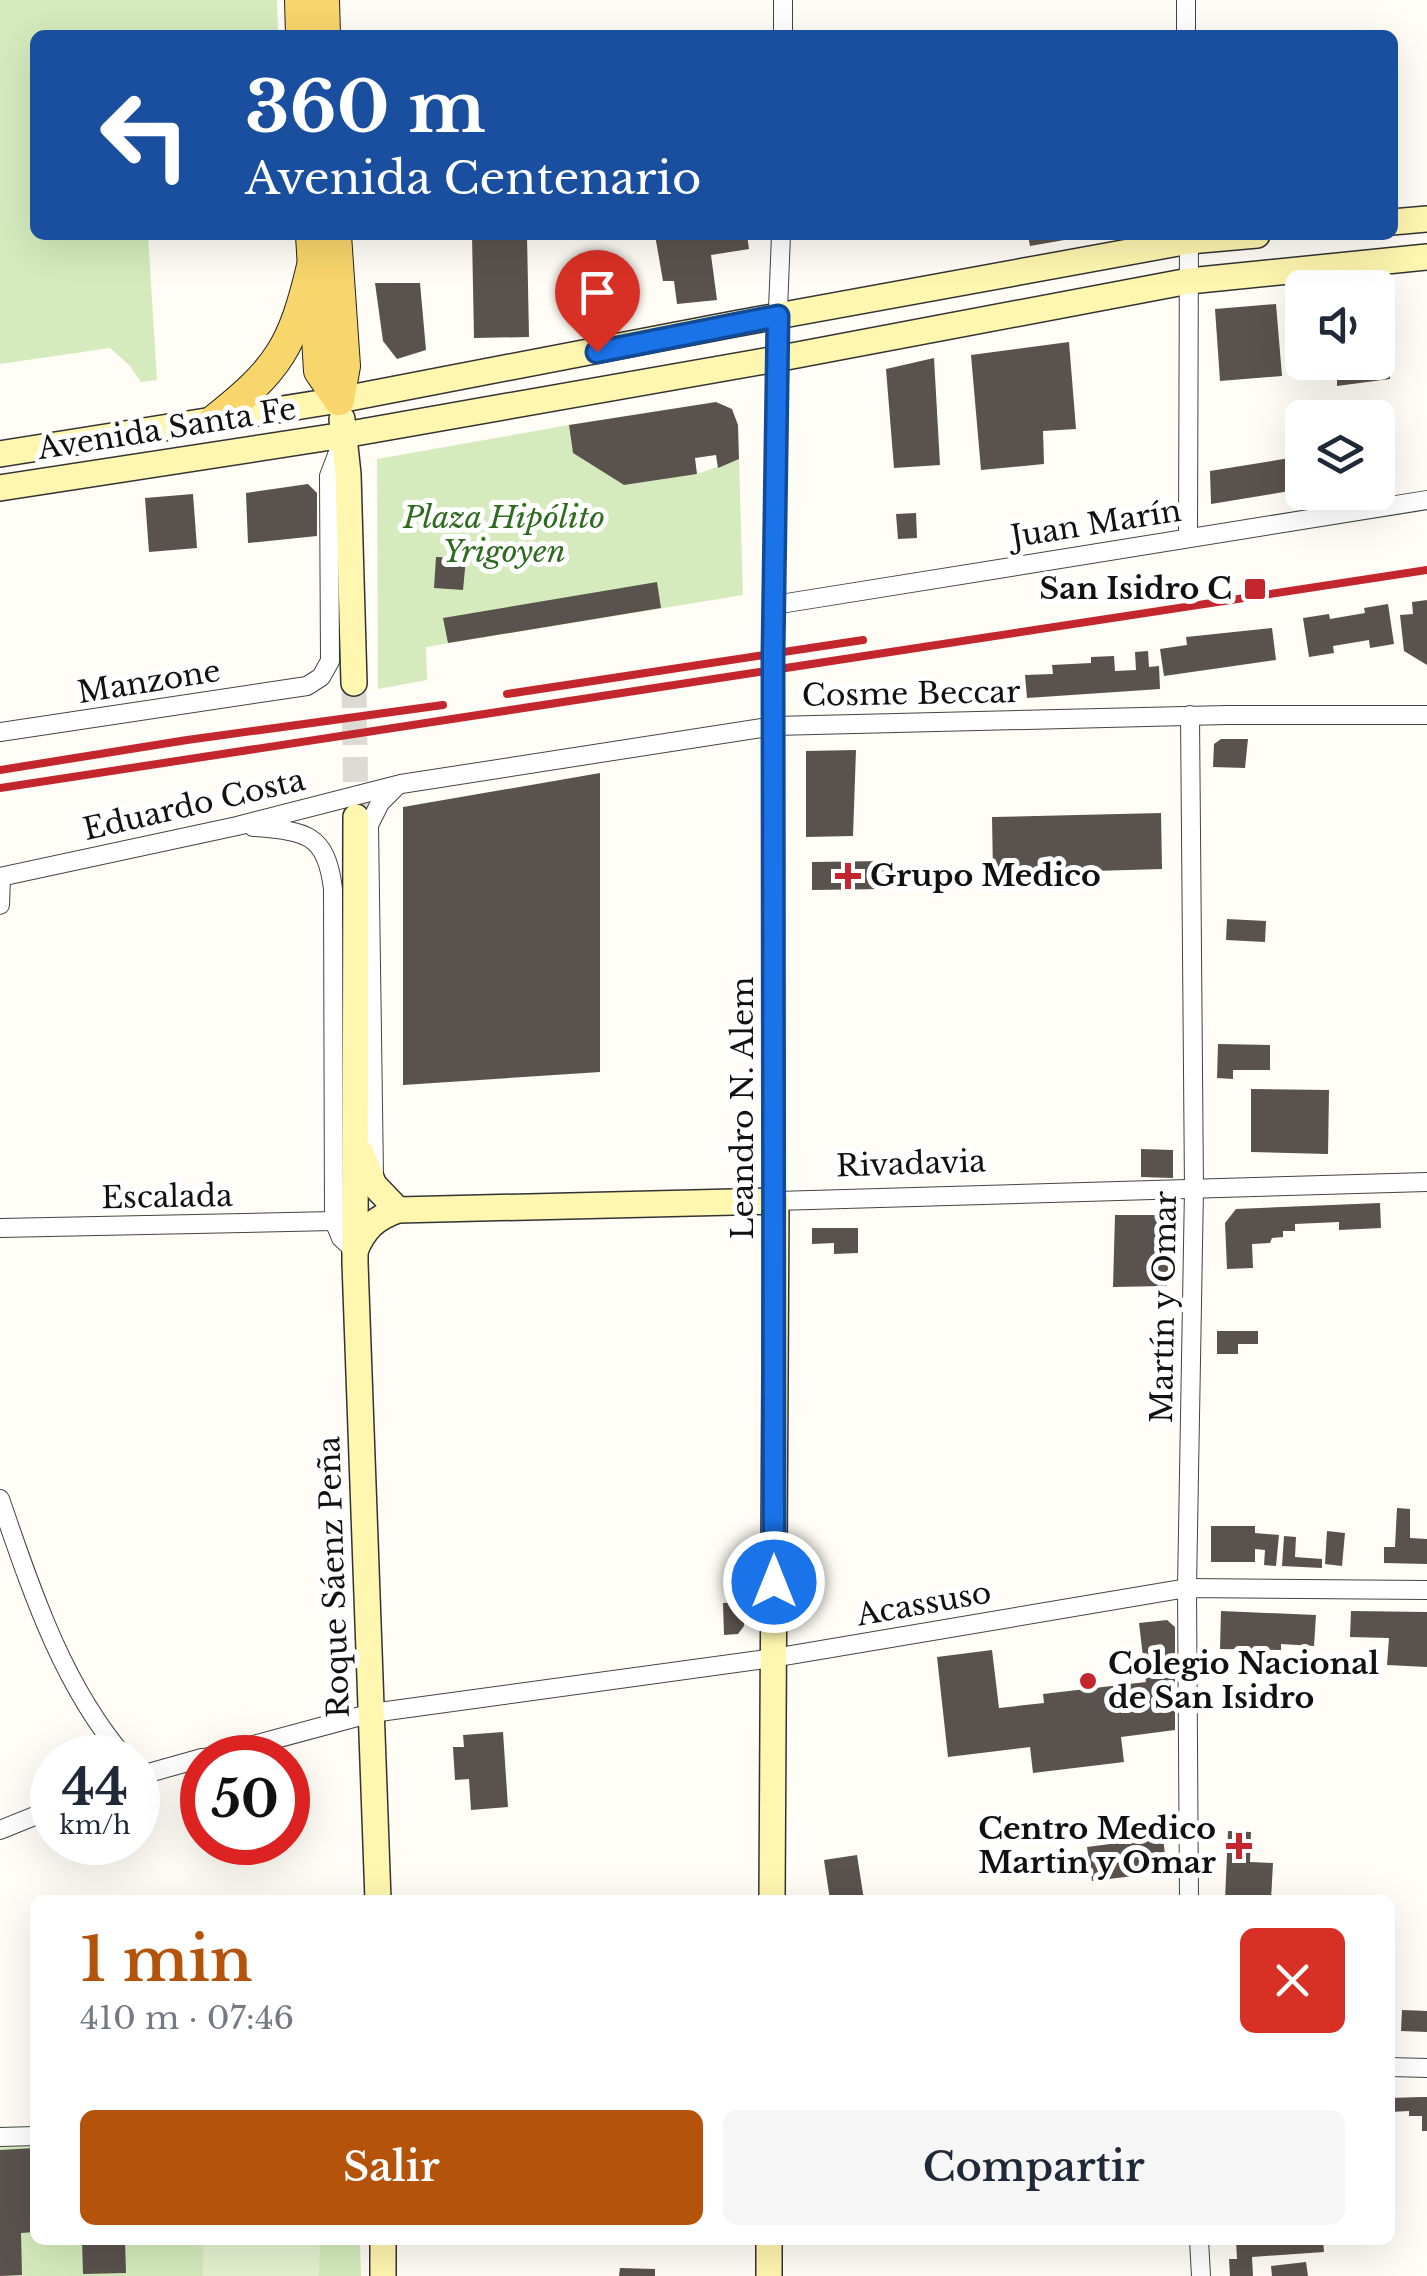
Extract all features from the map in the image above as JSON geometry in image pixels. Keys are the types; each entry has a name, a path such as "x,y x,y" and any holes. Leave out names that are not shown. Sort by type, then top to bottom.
{"main road":[{"path":"300,0 302,30"},
{"path":"324,0 325,30"},
{"path":"1398,221 1427,219"},
{"path":"336,240 345,366 339,400 344,435 354,684"},
{"name":"Avenida Santa Fe","path":"0,454 339,400 1178,240"},
{"path":"311,250 320,371 339,400"},
{"path":"214,420 266,376 286,348 298,320 311,250"},
{"name":"Avenida Santa Fe","path":"0,488 344,435 1189,281 1427,258"},
{"name":"Roque Sáenz Peña","path":"356,816 355,1251 378,1895"},
{"path":"355,1251 372,1222 398,1210 374,1186 356,1134"},
{"name":"Rivadavia","path":"398,1210 776,1201"},
{"name":"Leandro N. Alem","path":"772,1895 776,1201"},
{"path":"383,2245 383,2276"},
{"path":"769,2245 769,2276"}],"street":[{"path":"783,0 783,30"},
{"path":"1186,0 1186,30"},
{"name":"Leandro N. Alem","path":"776,1201 774,605 781,240"},
{"path":"1188,536 1189,240"},
{"name":"Manzone","path":"0,732 307,686 321,677 330,661 329,476 344,435"},
{"name":"Juan Marín","path":"774,605 1427,500"},
{"name":"Cosme Beccar","path":"400,784 774,726 1427,715"},
{"name":"Martín y Omar","path":"1189,1895 1186,1588 1194,1189 1190,716"},
{"path":"374,1186 369,825 380,803 400,784"},
{"name":"Eduardo Costa","path":"0,877 237,826 400,784"},
{"path":"237,826 295,831 316,840 330,860 334,1221 341,1238 355,1251"},
{"path":"0,877 0,905"},
{"name":"Rivadavia","path":"776,1201 1427,1182"},
{"name":"Escalada","path":"0,1228 334,1221"},
{"path":"0,1499 50,1636 84,1701 109,1735"},
{"name":"Acassuso","path":"290,1735 372,1713 773,1658 1186,1588 1427,1590"},
{"path":"0,1830 30,1818"},
{"path":"1395,2067 1427,2068"},
{"path":"0,2137 30,2136"},
{"path":"1199,2245 1201,2276"}],"green space":[{"path":"0,0 277,0 278,30 30,30 30,240 148,240 157,380 141,382 110,348 0,364"},
{"name":"Plaza Hipólito Yrigoyen","path":"569,425 573,453 624,485 697,474 739,459 743,595 426,647 427,680 378,689 377,459"},
{"path":"30,2138 30,2245 360,2245 361,2276 0,2276 0,2140"},
{"path":"203,2245 320,2245 319,2276 203,2276"}],"building":[{"path":"472,240 527,240 529,337 474,338"},
{"path":"656,240 748,240 749,249 711,255 717,300 677,304 674,281 663,281"},
{"path":"1029,240 1064,240 1030,246"},
{"path":"375,283 420,283 426,350 397,359 383,341"},
{"path":"1276,304 1282,376 1220,381 1215,309"},
{"path":"1069,342 1076,429 1043,431 1044,464 981,470 971,355"},
{"path":"934,358 940,465 894,468 886,369"},
{"path":"1337,380 1382,380 1337,386"},
{"path":"716,402 732,409 738,425 739,459 718,468 716,455 695,458 697,474 624,485 573,453 569,425"},
{"path":"1285,459 1285,492 1211,504 1210,471"},
{"path":"308,484 317,493 317,536 248,543 246,493"},
{"path":"193,494 197,548 149,552 145,498"},
{"path":"916,513 917,538 898,539 896,514"},
{"path":"436,557 466,558 463,590 434,588"},
{"path":"657,582 661,608 448,643 443,618"},
{"path":"1427,600 1427,665 1404,651 1400,615 1413,614 1412,602"},
{"path":"1388,604 1394,644 1370,648 1369,640 1333,646 1334,653 1309,657 1303,618 1329,614 1330,619"},
{"path":"1272,628 1276,660 1164,676 1160,649 1187,645 1186,637"},
{"path":"1148,651 1149,667 1159,666 1160,689 1027,698 1025,675 1053,674 1052,665 1091,663 1091,657 1114,656 1115,671 1136,670 1135,652"},
{"path":"1221,739 1248,739 1245,768 1213,767 1214,744"},
{"path":"856,750 853,836 806,837 806,751"},
{"path":"600,773 600,1072 403,1085 403,807"},
{"path":"1161,813 1162,869 993,874 992,817"},
{"name":"Grupo Medico","path":"885,861 885,889 812,890 812,862"},
{"path":"1227,919 1266,921 1265,942 1226,940"},
{"path":"1218,1044 1270,1045 1270,1070 1233,1070 1233,1079 1217,1078"},
{"path":"1251,1089 1329,1090 1328,1154 1251,1152"},
{"path":"1141,1149 1173,1150 1173,1178 1141,1177"},
{"path":"1380,1203 1381,1228 1339,1230 1339,1222 1295,1224 1295,1231 1283,1231 1283,1237 1252,1244 1253,1268 1227,1269 1225,1223 1236,1209"},
{"path":"1115,1215 1171,1215 1167,1286 1113,1287"},
{"path":"812,1228 858,1228 858,1253 834,1254 834,1243 812,1244"},
{"path":"1217,1331 1258,1331 1258,1344 1238,1344 1238,1354 1217,1354"},
{"path":"1397,1508 1410,1509 1410,1538 1427,1539 1427,1564 1384,1563 1384,1547 1395,1547"},
{"path":"1211,1526 1255,1526 1255,1533 1279,1535 1276,1566 1264,1565 1265,1550 1255,1549 1255,1562 1211,1562"},
{"path":"1327,1531 1345,1533 1342,1566 1325,1564"},
{"path":"1284,1536 1296,1537 1295,1557 1322,1559 1322,1568 1282,1566"},
{"path":"743,1602 744,1626 738,1634 724,1635 723,1603"},
{"path":"1221,1611 1316,1615 1314,1646 1281,1644 1281,1650 1220,1649"},
{"path":"1351,1611 1427,1612 1427,1667 1387,1665 1389,1638 1350,1637"},
{"path":"1167,1620 1175,1627 1175,1730 1121,1737 1124,1762 1033,1773 1030,1747 948,1757 937,1657 992,1650 999,1708 1044,1703 1043,1694 1146,1682 1139,1623"},
{"path":"503,1732 508,1807 471,1810 469,1779 455,1780 453,1747 464,1747 463,1735"},
{"path":"1228,1831 1251,1832 1250,1862 1273,1863 1271,1895 1225,1895"},
{"path":"1163,1837 1167,1872 1092,1881 1087,1847"},
{"path":"857,1855 863,1895 829,1895 824,1860"},
{"path":"1402,2010 1427,2011 1427,2032 1401,2031"},
{"path":"1427,2097 1427,2131 1422,2131 1422,2116 1395,2112 1395,2098"},
{"path":"30,2148 30,2232 21,2233 22,2275 0,2276 0,2150"},
{"path":"82,2245 125,2245 126,2273 83,2274"},
{"path":"1236,2245 1323,2245 1324,2252 1252,2257 1253,2276 1230,2276 1229,2259 1237,2259"},
{"path":"1306,2262 1308,2276 1272,2276 1271,2266"},
{"path":"620,2268 655,2269 655,2276 619,2276"}],"tunnel":[{"path":"354,683 356,817"}],"railway":[{"path":"0,788 1427,570"},
{"path":"507,694 863,640"},
{"path":"0,770 443,705"}],"place":[{"name":"San Isidro C","path":"1255,589"},
{"name":"Grupo Medico","path":"848,876"},
{"name":"Colegio Nacional de San Isidro","path":"1088,1681"},
{"name":"Centro Medico Martin y Omar","path":"1239,1846"}],"route":[{"path":"597,352 778,316 773,654 774,1582"}]}
